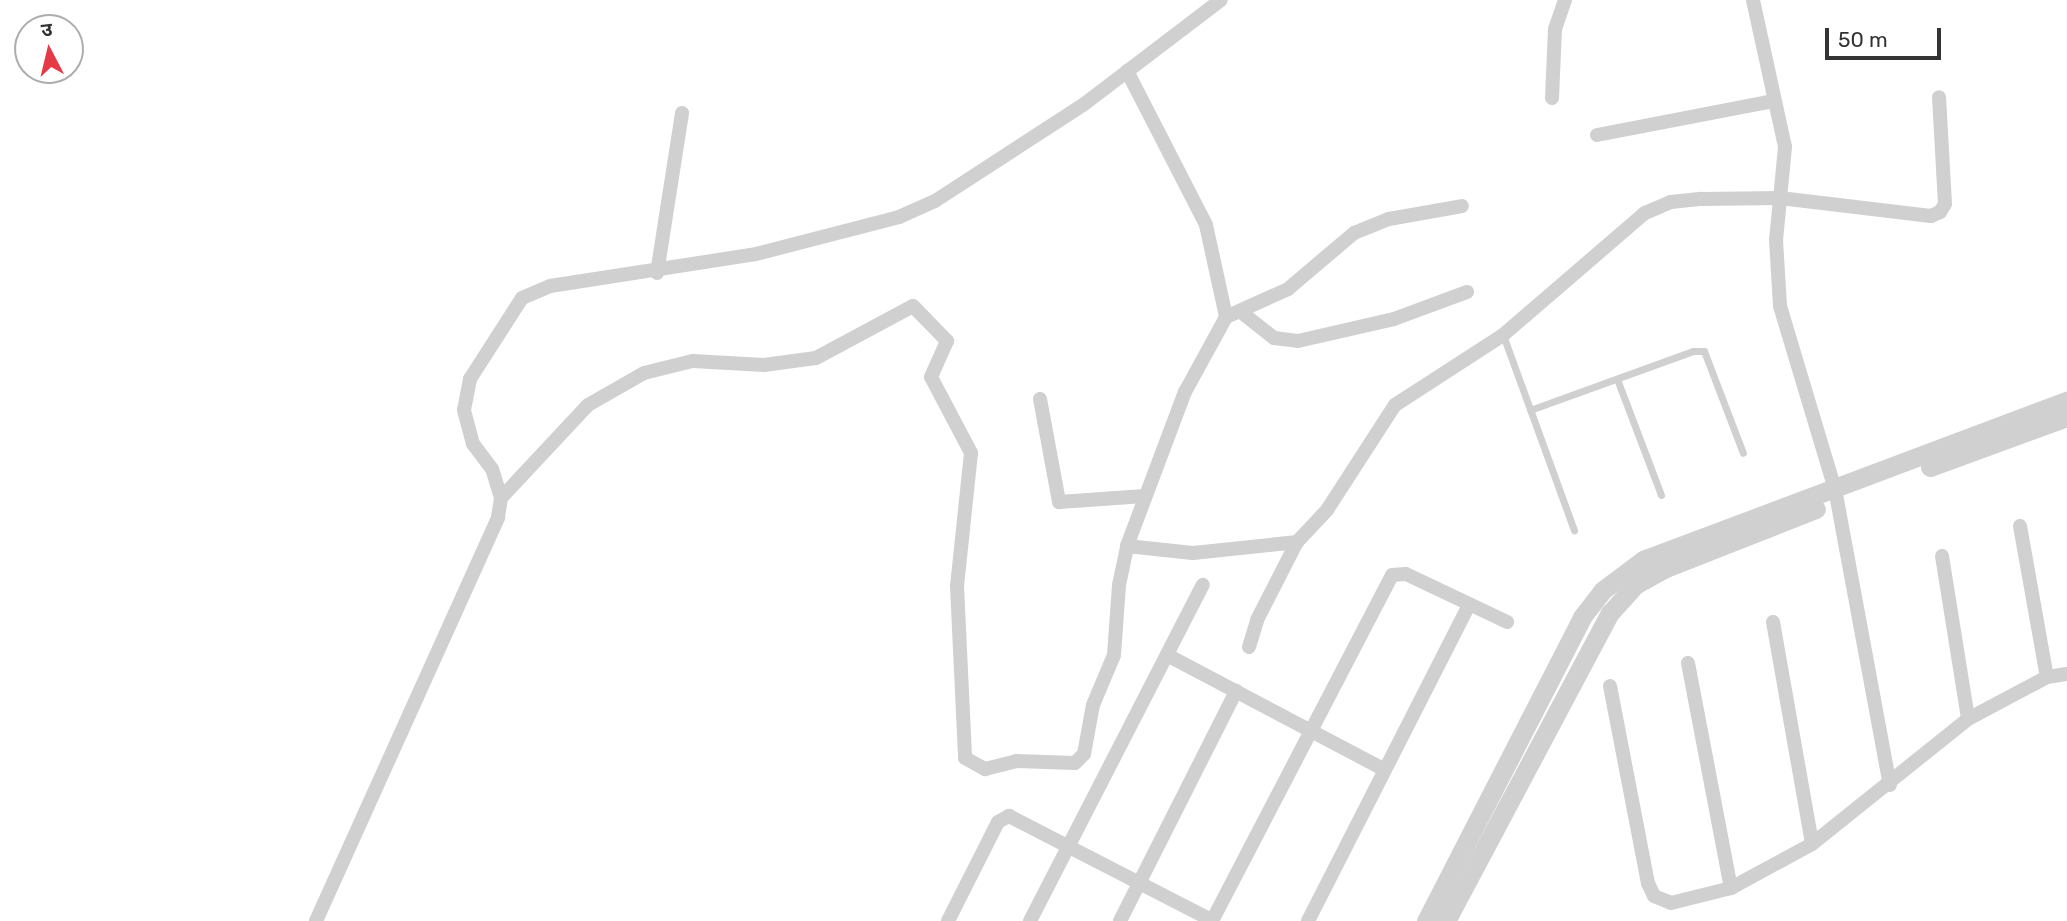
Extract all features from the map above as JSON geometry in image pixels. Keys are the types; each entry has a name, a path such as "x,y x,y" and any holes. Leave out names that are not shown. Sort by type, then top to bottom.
{"street":[{"path":"316,921 478,569 498,517 501,498 492,469 473,444 464,410 470,379 522,298 550,286 657,273 756,254 899,217 934,201 1126,71 1221,0"},
{"path":"1552,98 1555,29 1565,0"},
{"path":"1753,0 1784,148 1776,240 1780,306 1836,495 1890,785"},
{"path":"1126,71 1206,225 1226,317"},
{"path":"1249,647 1257,620 1297,542 1327,510 1395,405 1503,335 1645,213 1671,202 1702,198 1780,198 1931,216 1940,212 1945,204 1940,97"},
{"path":"1597,135 1773,102"},
{"path":"657,273 682,113"},
{"path":"501,498 588,405 644,373 693,361 764,365 816,358 854,341 906,306 916,307 947,341 931,377 971,453 957,586 957,658 965,758 985,769 1016,761 1075,764 1081,759 1093,705 1114,655 1119,585 1127,546 1202,355 1226,317 1288,289 1354,233 1389,219 1462,206"},
{"path":"1241,312 1274,338 1298,341 1394,319 1467,292"},
{"path":"1040,399 1059,502 1145,496"},
{"path":"1446,921 1610,613 1635,585 1666,568 1836,495 2067,401"},
{"path":"1426,921 1582,617 1602,590 1643,560 2067,417"},
{"path":"2020,526 2047,677"},
{"path":"1127,546 1205,553 1297,542"},
{"path":"1942,556 1968,719"},
{"path":"948,921 1003,817 1140,881 1212,921 1392,575 1406,574 1507,622"},
{"path":"1030,921 1203,585"},
{"path":"1308,921 1469,605"},
{"path":"1773,622 1812,844"},
{"path":"1167,655 1385,770"},
{"path":"1688,663 1731,888"},
{"path":"1610,686 1654,896 1671,903 1731,888 1812,844 1890,785 1968,719 2047,677 2067,674"},
{"path":"1120,921 1236,691"}],"lane":[{"path":"1503,335 1574,530"},
{"path":"1530,410 1704,351 1744,453"},
{"path":"1617,379 1661,495"}]}
